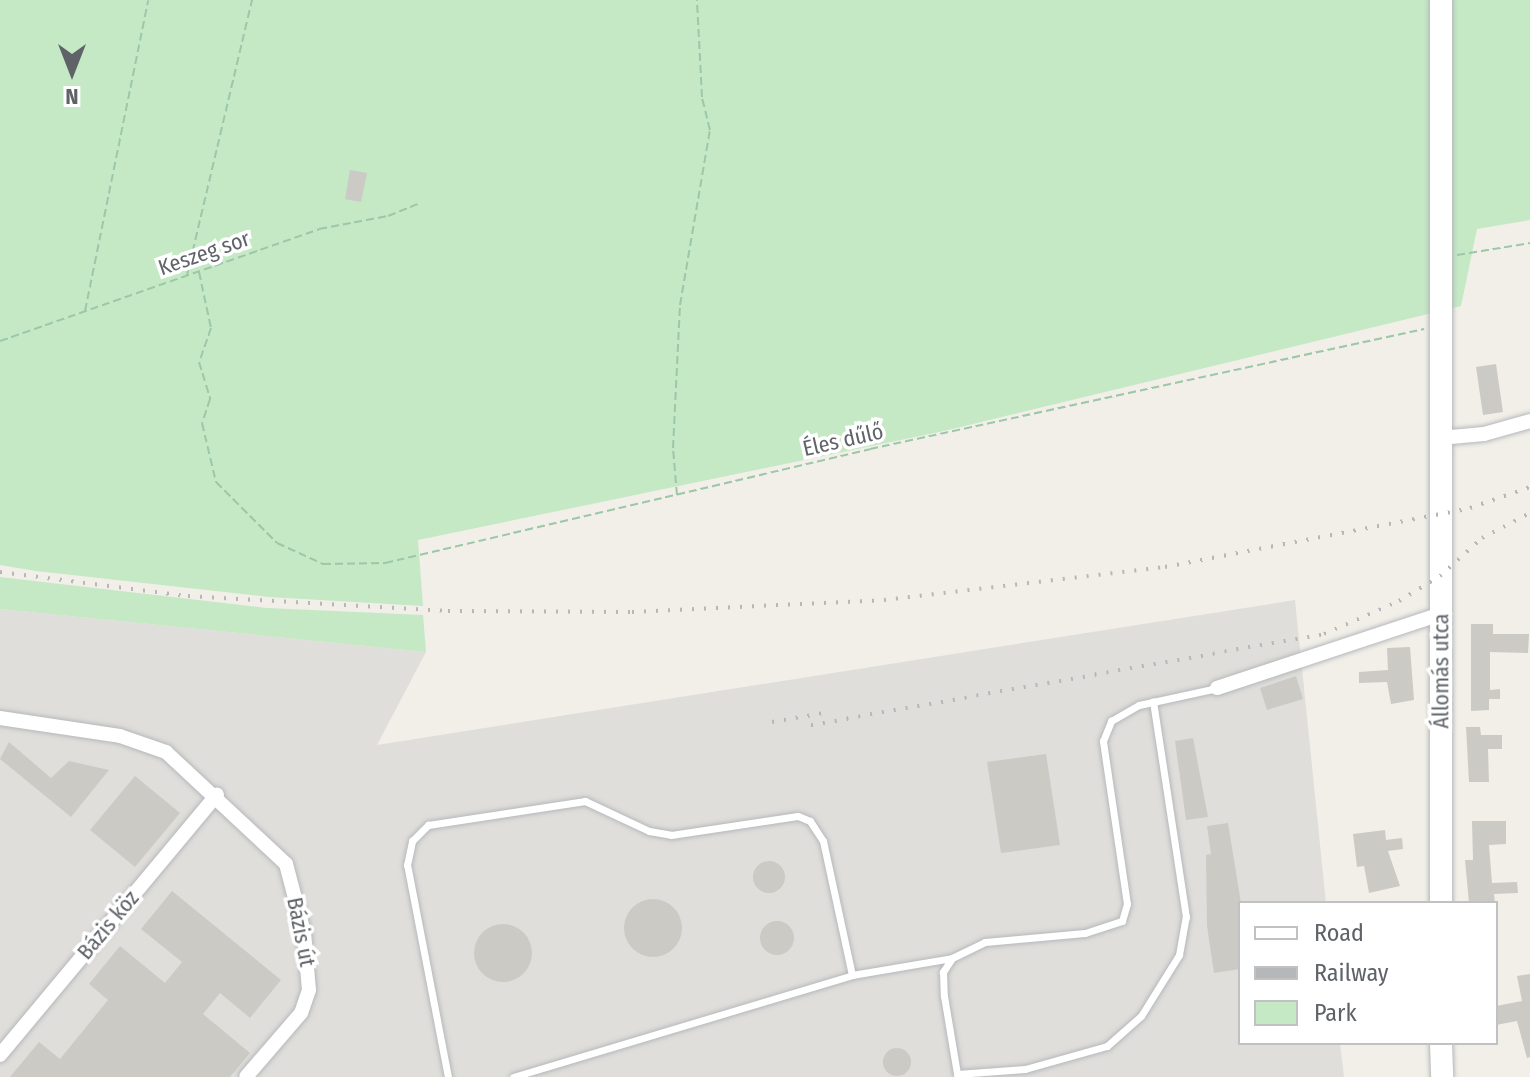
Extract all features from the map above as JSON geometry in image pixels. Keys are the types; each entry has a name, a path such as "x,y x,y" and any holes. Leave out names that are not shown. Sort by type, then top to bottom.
{"main road":[{"name":"Állomás utca","path":"1441,0 1441,901"},
{"path":"1430,1077 1441,1049"},
{"path":"1441,1049 1442,1077"},
{"path":"1441,1049 1450,1077"}],"street":[{"path":"1440,438 1484,434 1530,421"},
{"path":"1217,688 1441,614"},
{"name":"Bázis út","path":"0,718 120,736 154,748 217,795 286,864 311,971 301,1013 246,1077"},
{"name":"Bázis köz","path":"0,1055 217,795"}],"lane":[{"path":"513,1077 852,975 952,958 985,942 1085,933 1122,921 1127,904 1103,741 1111,721 1153,702 1217,688"},
{"path":"952,958 943,972 944,996 957,1074 1025,1069 1107,1046 1141,1016 1179,955 1186,917 1153,702"},
{"path":"448,1077 407,865 412,841 428,825 448,819 585,801 649,831 671,835 798,816 810,821 823,841 852,975"}],"path":[{"path":"85,312 148,0"},
{"path":"187,276 252,0"},
{"path":"677,495 673,448 680,305 710,130 702,97 697,0"},
{"name":"Keszeg sor","path":"0,341 319,229 388,216 420,203"},
{"path":"1440,258 1530,243"},
{"name":"Éles dűlő","path":"199,272 211,328 199,362 210,399 202,423 212,469 229,499 260,521 296,556 323,564 385,563 1440,326"}],"shaded area":[{"path":"1295,600 1326,901 1238,901 1238,1045 1340,1045 1344,1077 0,1077 0,609 426,652 377,745"}],"green space":[{"path":"0,0 1530,0 1530,220 1477,229 1461,306 944,431 418,540 423,606 269,597 36,571 0,565"},
{"path":"0,577 267,608 423,615 426,652 0,609"}],"building":[{"path":"350,170 367,173 361,202 345,199"},
{"path":"1496,364 1503,412 1483,415 1476,367"},
{"path":"1471,624 1493,624 1493,634 1529,634 1528,653 1490,652 1490,690 1500,689 1500,699 1489,699 1489,710 1471,711"},
{"path":"1410,647 1414,700 1391,704 1387,682 1359,683 1359,672 1388,670 1387,648"},
{"path":"1296,676 1303,699 1267,710 1260,688"},
{"path":"1466,727 1480,727 1481,735 1502,735 1502,749 1488,749 1489,782 1469,782"},
{"path":"1193,738 1208,817 1186,820 1175,741"},
{"path":"9,742 51,778 69,761 109,770 71,817 0,759"},
{"path":"1046,754 1060,845 1001,853 987,762"},
{"path":"135,776 180,813 135,867 90,830"},
{"path":"1472,821 1506,821 1506,844 1489,845 1492,883 1517,882 1518,893 1494,894 1495,901 1469,901 1465,860 1473,860"},
{"path":"1228,823 1241,901 1238,901 1238,969 1214,973 1207,926 1206,855 1211,854 1207,826"},
{"path":"1385,830 1386,840 1402,838 1403,849 1388,851 1400,886 1369,893 1364,866 1357,867 1353,834"},
{"path":"769,861 780,866 785,877 780,888 769,893 758,888 753,877 758,866"},
{"path":"172,891 281,980 250,1018 220,993 203,1014 250,1053 230,1077 10,1077 39,1042 60,1059 108,1000 89,984 120,946 165,983 182,962 141,929"},
{"path":"653,899 664,901 673,908 680,917 680,939 673,948 664,955 653,957 642,955 633,948 626,939 624,928 626,917 633,908 642,901"},
{"path":"777,921 789,926 794,938 789,950 777,955 765,950 760,938 765,926"},
{"path":"503,924 514,926 523,933 530,942 530,964 523,973 514,980 503,982 492,980 483,973 476,964 474,953 476,942 483,933 492,926"},
{"path":"1530,974 1530,1057 1527,1058 1517,1021 1498,1025 1498,1006 1522,1001 1517,976"},
{"path":"897,1048 907,1052 911,1062 907,1072 897,1076 887,1072 883,1062 887,1052"}],"railway":[{"path":"0,572 188,596 448,611 632,612 884,600 1165,567 1470,508 1530,487"},
{"path":"811,725 1324,634 1399,601 1440,576 1482,538 1530,513"},
{"path":"772,722 824,713"}]}
